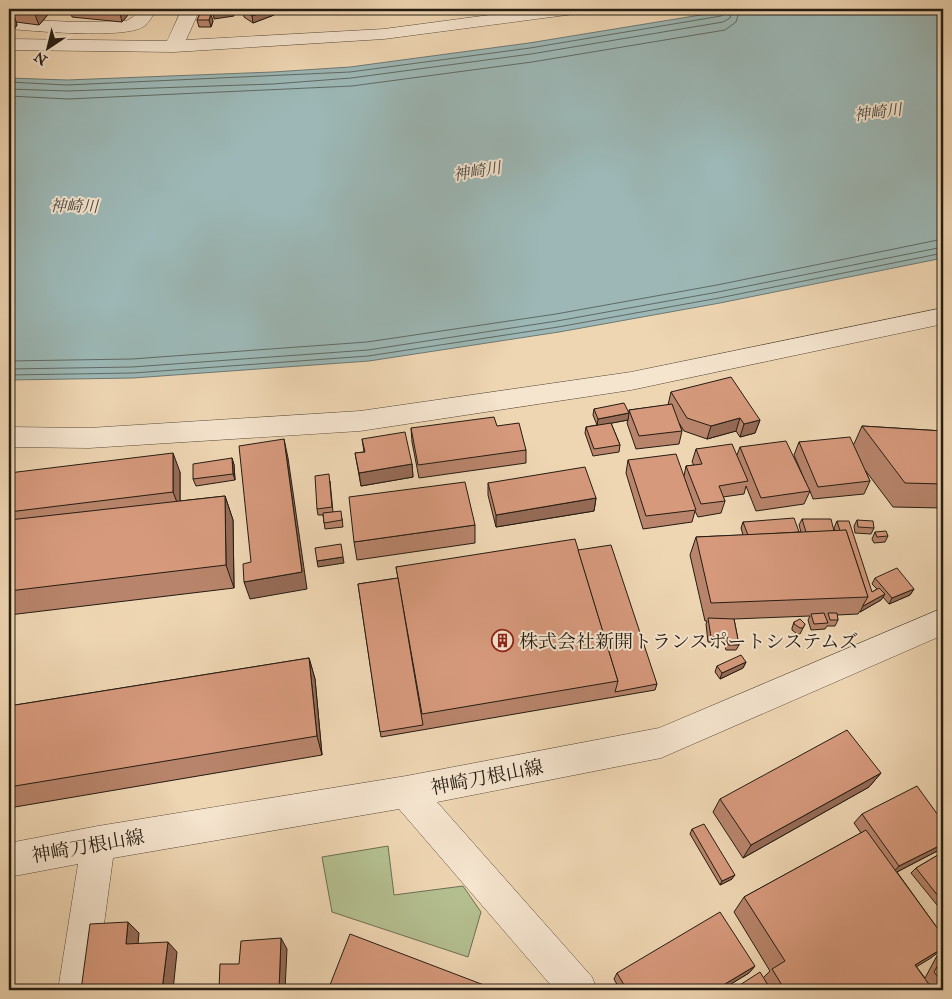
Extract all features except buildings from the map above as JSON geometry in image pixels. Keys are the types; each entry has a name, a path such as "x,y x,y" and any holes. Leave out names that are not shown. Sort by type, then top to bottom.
{"street":[{"path":"9,24 127,26 140,20 148,9"},
{"path":"174,46 192,9"},
{"path":"9,44 108,47 174,46 384,34 574,9"},
{"path":"9,437 89,438 360,421 632,380 943,316"},
{"name":"神崎刀根山線","path":"9,860 98,843 406,792 661,743 943,621"},
{"path":"406,792 579,990"},
{"path":"77,990 98,843"}],"green space":[{"path":"388,846 394,895 463,886 481,912 468,957 332,912 322,857"}],"water":[{"name":"神崎川","path":"737,9 943,9 943,258 720,303 559,332 369,361 133,378 9,380 9,78 67,80 350,67 529,43"}],"place":[{"name":"株式会社新開トランスポートシステムズ","path":"503,641"}]}
